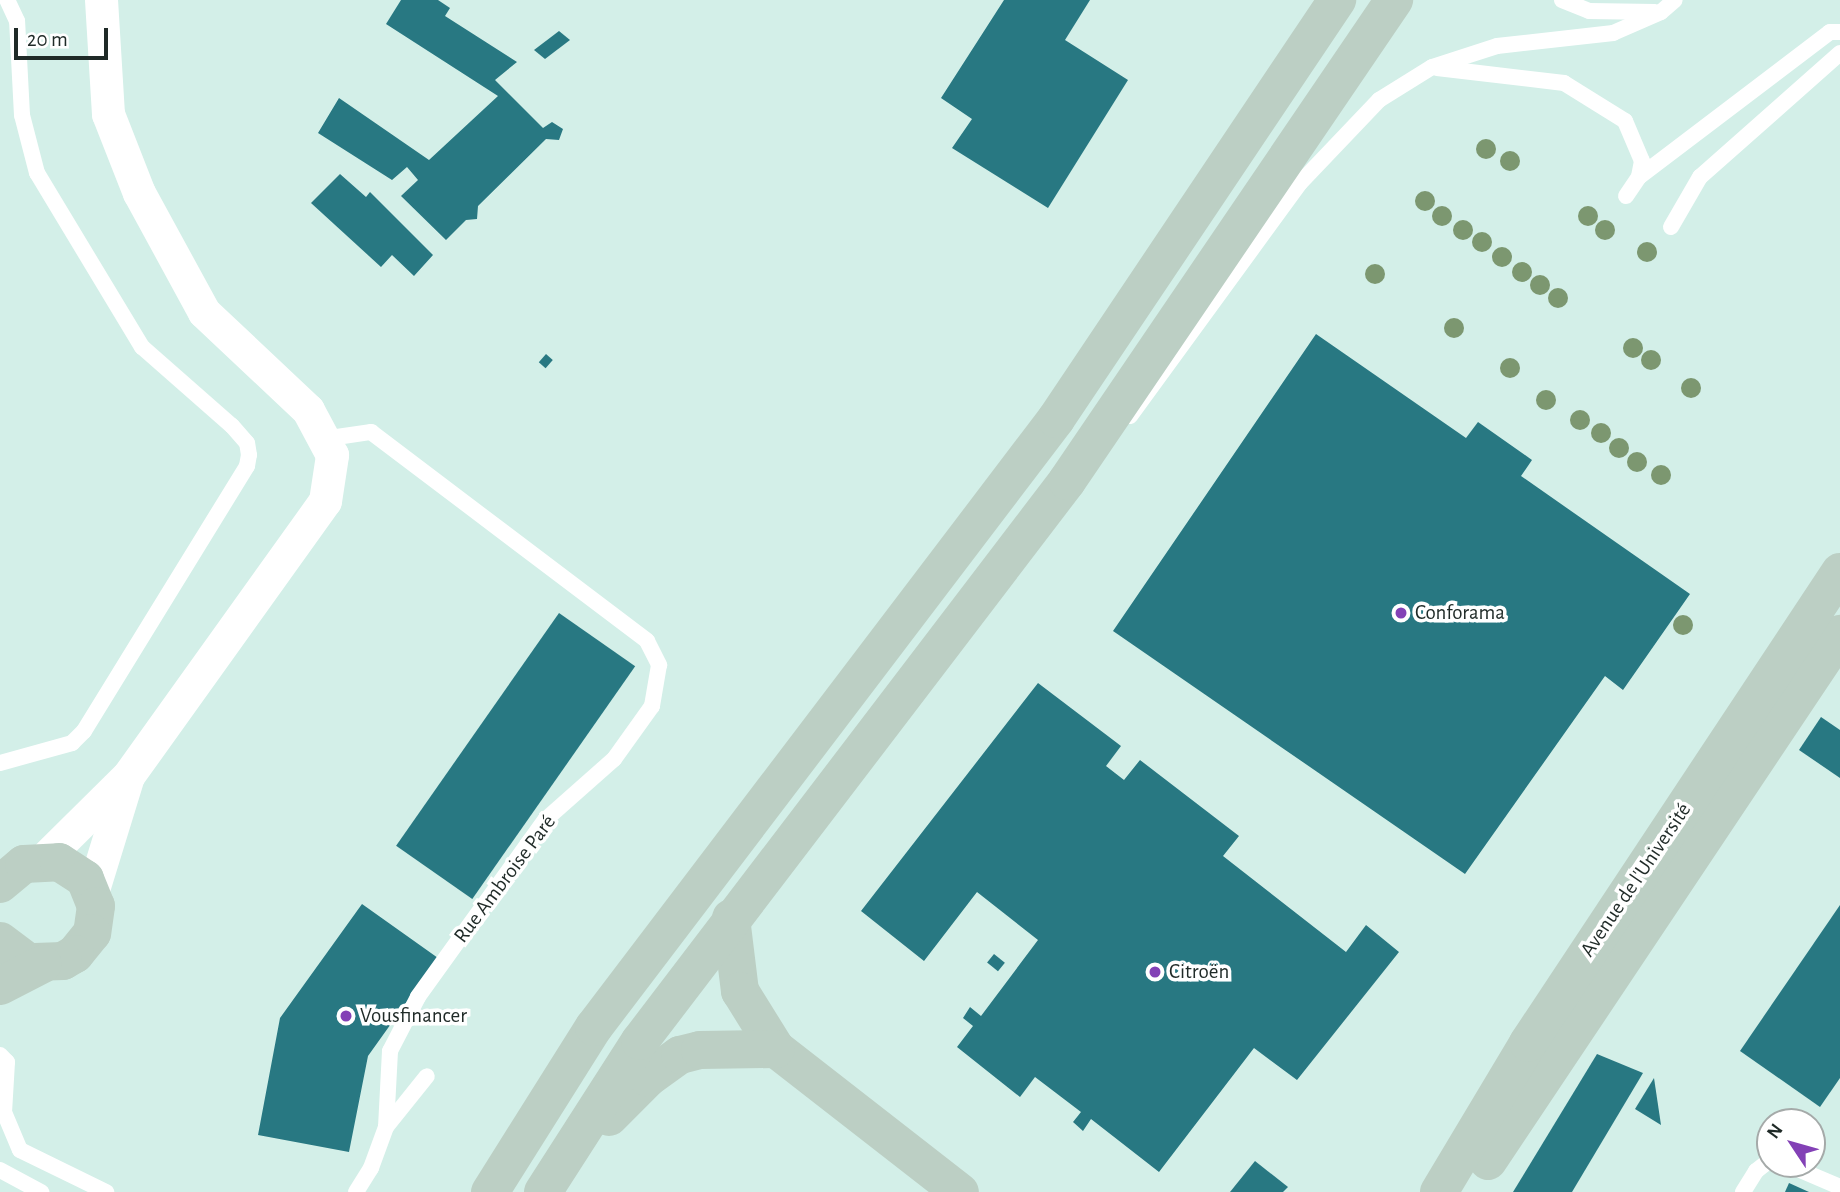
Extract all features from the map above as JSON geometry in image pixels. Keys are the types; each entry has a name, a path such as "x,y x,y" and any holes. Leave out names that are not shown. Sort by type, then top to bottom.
{"main road":[{"path":"490,1192 594,1027 1056,419 1337,0"},
{"path":"550,1180 640,1041 731,918 1067,481 1394,0"},
{"name":"Avenue de l'Université","path":"1468,1192 1685,836 1840,572"},
{"name":"Avenue de l'Université","path":"1439,1192 1528,1043 1840,634"},
{"path":"0,986 43,964 63,961 85,944 96,920 92,892 73,869 17,866"},
{"path":"731,918 740,991 776,1049 960,1192"},
{"path":"0,941 14,956 43,964"},
{"path":"550,1180 648,1078 680,1055 700,1050 776,1049"}],"street":[{"path":"17,866 128,776 325,501 332,455 308,410 204,312 139,193 108,114 101,0"},
{"path":"92,892 128,776"}],"lane":[{"path":"0,762 72,743 84,731 247,466 249,455 247,443 232,426 142,347 37,173 22,115 17,21 8,0"},
{"path":"1562,0 1589,11 1661,12"},
{"path":"1067,481 1144,402 1300,183 1379,100 1432,67 1497,46 1613,33 1661,12 1675,0"},
{"path":"1626,195 1639,177 1830,32 1840,32"},
{"path":"1671,227 1699,177 1840,53"},
{"path":"1432,67 1564,83 1625,121 1642,161 1639,177"},
{"name":"Rue Ambroise Paré","path":"323,439 371,432 647,641 659,665 652,706 614,759 545,820 418,997 390,1051 386,1127 371,1168 356,1192"},
{"path":"0,1055 7,1062 4,1112 20,1150 106,1192"},
{"path":"386,1127 427,1076"},
{"path":"0,1170 41,1192"},
{"path":"1743,1192 1756,1171"},
{"path":"1819,1178 1840,1187"}],"building":[{"path":"401,0 438,0 450,8 445,16 517,62 495,80 543,128 552,122 563,129 559,140 546,139 478,206 477,219 466,220 446,240 401,196 418,180 407,167 392,180 318,133 339,98 429,160 498,96 386,24"},
{"path":"1004,0 1090,0 1065,40 1128,80 1048,208 952,148 972,119 941,98"},
{"path":"559,31 570,40 545,59 534,50"},
{"path":"340,174 366,197 370,192 433,255 414,276 392,255 381,267 311,203"},
{"name":"Conforama","path":"1316,334 1466,438 1478,422 1532,460 1521,476 1690,594 1623,690 1605,676 1465,874 1113,631"},
{"path":"546,354 553,360 546,368 539,362"},
{"path":"559,613 635,666 472,899 396,846"},
{"path":"1038,683 1121,746 1106,766 1124,780 1140,760 1239,836 1223,856 1346,952 1366,925 1399,952 1297,1080 1254,1048 1159,1172 1091,1119 1083,1131 1073,1122 1081,1112 1035,1077 1020,1097 957,1047 973,1026 963,1018 970,1007 981,1016 1038,940 977,892 924,961 861,911"},
{"path":"1821,717 1840,730 1840,778 1799,750"},
{"path":"362,904 438,958 368,1056 349,1152 258,1135 280,1018"},
{"path":"1840,905 1840,1078 1820,1107 1740,1051"},
{"path":"994,954 1005,963 998,971 987,963"},
{"path":"1597,1054 1643,1073 1572,1192 1513,1192"},
{"path":"1654,1078 1661,1125 1635,1109"},
{"path":"1255,1161 1288,1187 1283,1192 1230,1192"},
{"path":"1789,1183 1809,1192 1785,1192"}],"place":[{"name":"Conforama","path":"1401,613"},
{"name":"Citroën","path":"1155,972"},
{"name":"Vousfinancer","path":"346,1016"}]}
